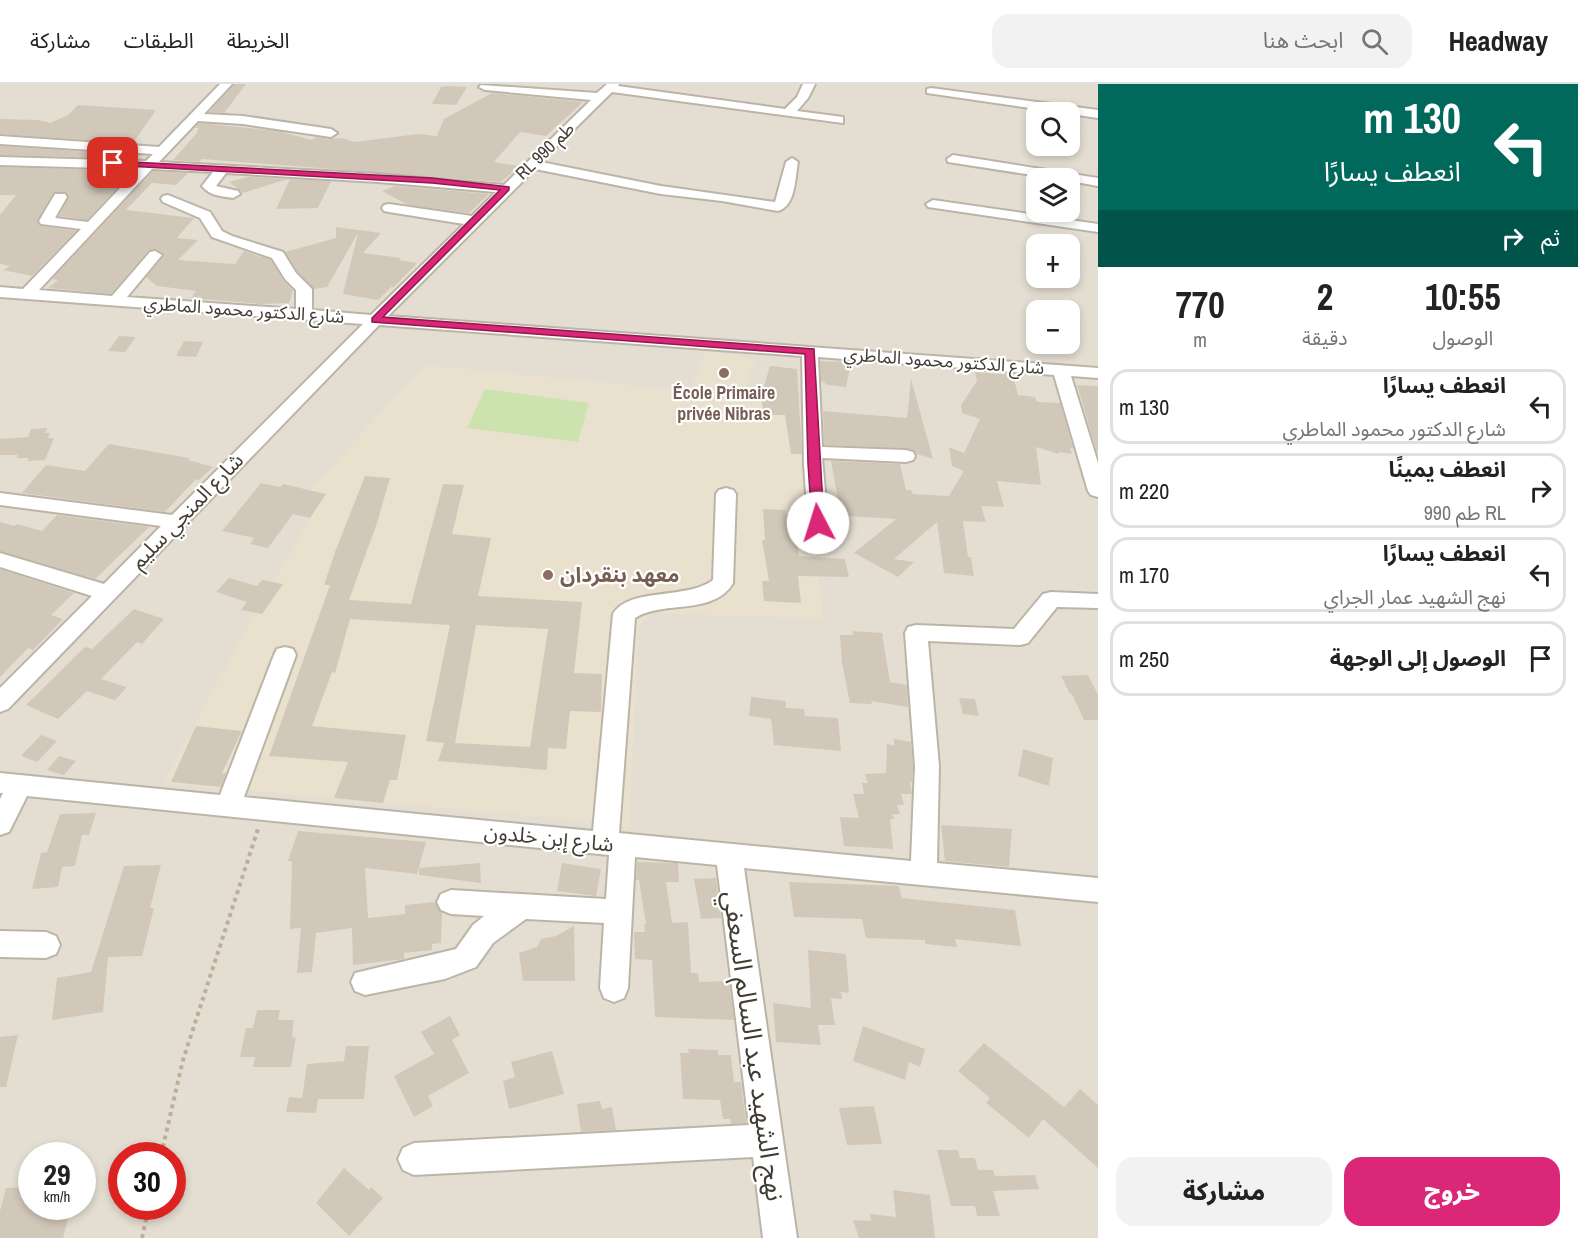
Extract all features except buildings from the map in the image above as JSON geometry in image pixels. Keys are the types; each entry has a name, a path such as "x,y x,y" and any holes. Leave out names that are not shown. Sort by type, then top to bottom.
{"street":[{"path":"27,294 226,84"},
{"path":"788,113 802,98 809,84"},
{"path":"485,87 608,90 839,120"},
{"name":"RL طم 990","path":"375,320 608,90"},
{"path":"931,91 1098,114"},
{"path":"194,117 243,120 331,133"},
{"path":"0,140 162,151"},
{"path":"953,159 1098,182"},
{"path":"0,161 150,165 432,180 506,189"},
{"path":"531,164 654,189 722,197 778,207 783,203 792,162"},
{"path":"222,169 209,186 213,190 233,194"},
{"path":"60,197 46,221 90,226"},
{"path":"168,199 205,215 217,234 226,239 278,255 290,276 303,289 304,315"},
{"path":"933,204 1098,228"},
{"path":"388,208 474,221"},
{"path":"116,300 155,255"},
{"name":"شارع الدكتور محمود الماطري","path":"0,292 1098,373"},
{"name":"شارع المنجي سليم","path":"0,703 375,320"},
{"path":"810,352 818,523"},
{"path":"1061,370 1069,403 1098,491"},
{"path":"813,452 906,456"},
{"path":"614,988 619,912 614,844 624,614 636,608 709,593 723,583 726,494"},
{"path":"0,499 176,522"},
{"path":"0,560 108,593"},
{"path":"924,872 927,766 916,633 1020,637 1051,599 1098,601"},
{"path":"228,806 285,655"},
{"path":"0,824 10,784"},
{"name":"شارع إبن خلدون","path":"10,784 1098,890"},
{"name":"نهج الشهيد عبد السالم السعفي","path":"729,855 780,1238"},
{"path":"451,902 619,912"},
{"path":"365,982 445,966 466,958 483,934 522,906"},
{"path":"0,945 46,945"},
{"path":"414,1159 767,1140"}],"path":[{"path":"164,1142 183,1060 264,810"},
{"path":"142,1238 146,1220"}],"shaded area":[{"path":"0,84 1098,84 1098,1238 0,1238"},
{"name":"معهد بنقردان","path":"706,351 755,359 744,392 716,388 714,392 707,391 707,393 806,401 815,552 823,619 652,613 639,626 629,828 590,821 163,783 251,621 325,494 310,490 425,365 690,391"}],"green space":[{"path":"485,389 589,403 578,442 467,428"}],"place":[{"name":"École Primaire privée Nibras","path":"724,373"},
{"name":"معهد بنقردان","path":"548,575"}],"route":[{"path":"113,163 432,180 506,189 375,320 810,352 813,464 818,523"}]}
